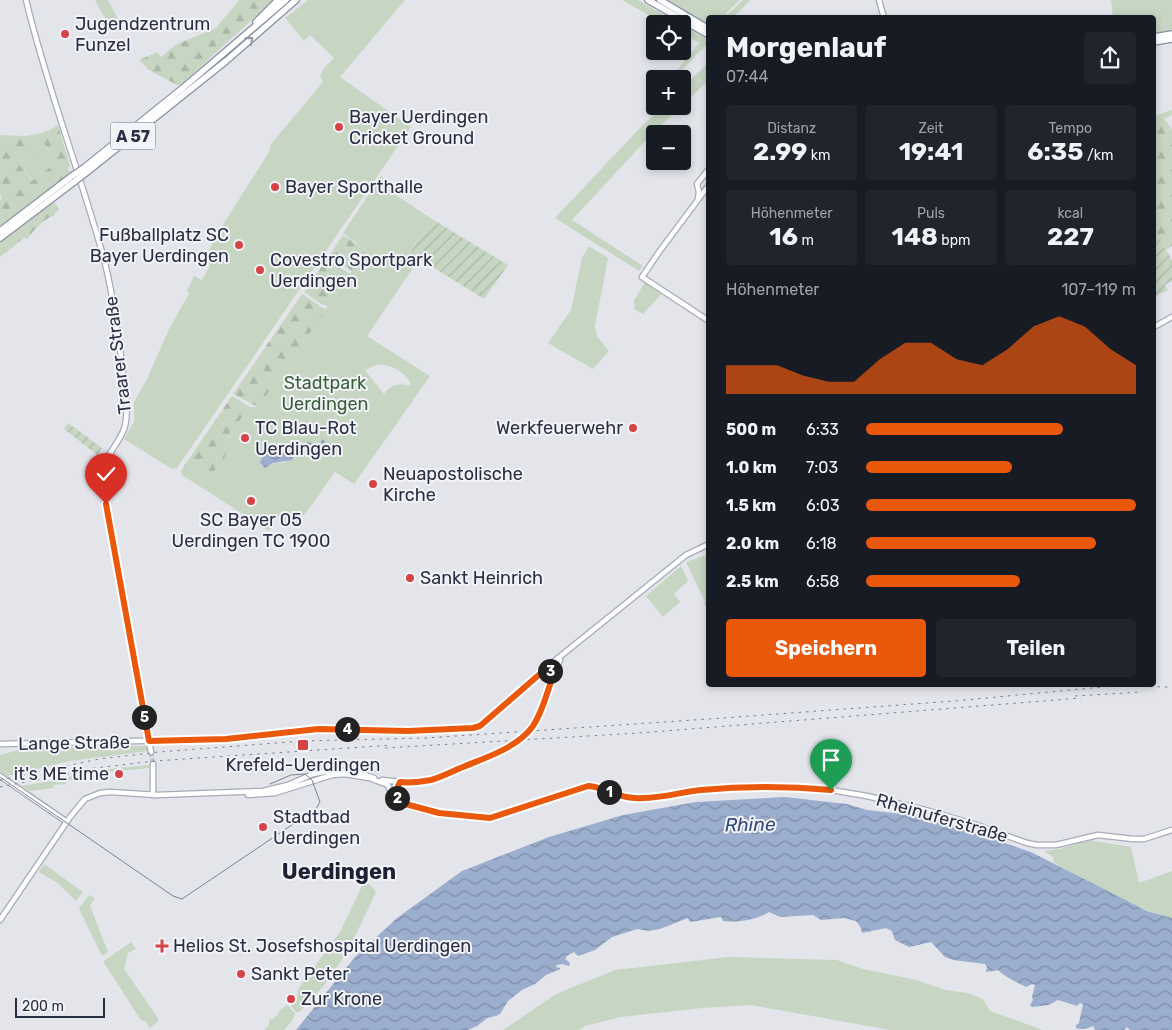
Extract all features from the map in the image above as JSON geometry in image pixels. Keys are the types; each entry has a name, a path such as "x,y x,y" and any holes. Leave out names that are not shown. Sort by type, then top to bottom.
{"highway":[{"path":"241,38 278,0"},
{"name":"A 57","path":"187,89 241,38 286,0"},
{"name":"A 57","path":"0,231 86,170 275,19 296,0"},
{"path":"275,19 301,0"},
{"path":"648,0 706,33"},
{"path":"660,0 706,27"},
{"path":"1156,37 1172,34"},
{"path":"1156,42 1172,39"},
{"name":"A 57","path":"0,238 73,179"}],"street":[{"name":"Traarer Straße","path":"26,0 39,51 104,259 116,321 126,401 126,421 119,439 104,464 102,479 151,752"},
{"path":"878,0 883,15"},
{"path":"697,187 706,177"},
{"path":"697,187 701,191 705,191 642,277 706,319"},
{"path":"697,187 699,192 697,200"},
{"path":"1156,326 1172,318"},
{"path":"544,672 550,664 686,555 706,545"},
{"path":"544,672 560,660 568,651"},
{"path":"196,794 275,793 336,774 372,778 399,784 431,780 503,749 519,740 532,726 544,704 560,660"},
{"name":"Lange Straße","path":"0,744 226,739 318,729 414,731 477,727 544,672"},
{"path":"544,672 551,672 553,676"},
{"path":"152,764 153,795"},
{"path":"0,920 66,822 82,802 94,794 111,792 153,795 274,790 313,774 335,770 364,774 378,779"},
{"path":"0,776 66,822"},
{"path":"372,778 388,785 393,799"},
{"path":"393,799 395,788 399,784"},
{"path":"398,802 399,784"},
{"name":"Rheinuferstraße","path":"393,799 439,813 490,818 588,786 627,797 646,798 692,791 736,788 814,788 890,800 962,820 1032,845 1056,845 1098,835 1133,840 1144,839 1172,830"}],"green space":[{"path":"95,0 108,0 118,19 108,24"},
{"path":"239,0 274,0 179,86 149,70 139,60 157,52 161,57 175,45 216,28"},
{"name":"Covestro Sportpark Uerdingen","path":"308,0 405,0 340,77 411,127 177,468 172,469 124,439 134,422 134,402 147,379 170,327 189,294 187,291 194,276 202,280 210,265 204,259 219,231 269,152 271,144 323,82 320,76 324,68 334,58 310,35 304,41 285,18"},
{"path":"622,0 638,0 664,15 648,15"},
{"path":"667,0 740,0 726,13 727,15 706,15 706,22"},
{"path":"743,0 750,0 736,15 727,15"},
{"path":"1111,0 1172,0 1172,31 1156,34 1156,15 1113,15"},
{"path":"691,30 706,38 706,45 682,70 677,70 685,60 691,60 691,53 699,43 691,38"},
{"path":"706,65 706,83 691,97 691,79"},
{"path":"1172,110 1172,115 1164,119 1172,129 1172,246 1166,250 1156,236 1156,115"},
{"path":"654,115 672,115 661,125 646,125 646,140 572,220 643,266 639,271 555,218"},
{"path":"58,125 70,166 67,169 72,172 0,226 0,200 2,198 0,194 0,135 30,135","holes":["44,144 57,162 32,181 19,164"]},
{"path":"44,144 57,162 33,181 19,164"},
{"name":"Stadtpark Uerdingen","path":"381,176 389,182 385,188 432,219 410,252 419,259 367,336 430,376 354,484 335,472 309,509 294,526 276,517 269,531 182,475 181,471 184,466 198,467 212,472 225,439 250,407 258,407 352,271 366,250 343,233","holes":["378,364 398,370 411,384 409,386 395,385 384,394 365,370","307,442 320,443 318,446 313,445 300,449 285,462 263,467 260,463 275,452 296,450"]},
{"path":"54,202 59,209 55,215 36,228 27,239 25,237 0,257 0,242"},
{"path":"432,219 508,265 484,299 410,253"},
{"path":"343,235 366,250 352,271 329,256"},
{"path":"1156,236 1172,260 1172,281 1165,285 1168,290 1156,296"},
{"path":"589,246 608,258 595,326 597,336 609,351 593,369 548,343 571,310 582,258"},
{"path":"327,259 350,274 328,306 321,304 304,292"},
{"path":"645,282 661,295 643,314 634,309 635,304 633,302"},
{"path":"302,294 326,310 258,407 233,394"},
{"path":"232,396 250,407 225,439 227,449 222,462 212,472 198,467 184,466"},
{"path":"68,423 102,448 97,455 64,429"},
{"path":"706,555 706,606 703,604 705,602 686,562"},
{"path":"681,566 688,581 674,594 680,602 663,617 646,596"},
{"path":"146,746 148,751 70,761 7,776 0,771 0,755 26,748"},
{"path":"150,765 149,768 107,772 76,778 66,781 66,784 54,785 54,788 31,791 21,786 117,768"},
{"path":"1088,840 1131,847 1139,883 1172,871 1172,918 1141,908 1096,886 1053,862 1054,858 1044,851 1060,849"},
{"path":"44,864 83,892 76,901 59,884 39,872"},
{"path":"366,881 376,892 344,956 335,971 313,998 299,1012 296,1012 291,1006 297,997 299,988 340,932"},
{"path":"89,895 95,898 90,906 108,952 102,956 79,908"},
{"path":"131,942 136,949 128,953 124,969 158,1018 158,1021 150,1028 146,1022 141,1020 104,963 104,961"},
{"path":"729,957 837,960 863,969 916,980 945,990 968,993 983,999 990,1011 1043,1030 890,1030 751,1005 702,1008 621,1017 585,1026 580,1030 503,1030 556,994 615,970"},
{"path":"287,1005 295,1013 288,1026 284,1030 264,1030 268,1026 270,1018 272,1020"}],"water":[{"path":"322,439 325,444 322,443 318,446 310,445 294,453 292,460 273,463 265,468 260,463 263,457 272,452 297,451 303,448 307,442 317,444 321,443"},
{"name":"Rhine","path":"785,797 847,804 867,810 928,817 1031,852 1147,911 1172,918 1172,1030 1130,1030 1127,1027 1124,1030 1095,1030 1093,1026 1084,1029 1076,1028 1083,1004 1080,1003 1077,1006 1058,1000 1049,1005 1032,1007 1030,1005 1033,1000 1035,985 1032,984 1026,987 1008,978 998,970 986,972 987,967 985,964 953,960 945,957 931,942 909,947 895,940 892,931 886,928 862,933 856,921 844,918 821,920 813,915 780,917 769,912 753,919 729,922 723,921 721,917 690,922 688,918 660,929 648,931 637,929 612,937 595,950 578,956 574,952 567,956 565,959 570,963 569,966 557,965 556,967 560,969 546,975 535,984 522,990 508,1001 500,1014 487,1018 468,1030 296,1030 355,957 397,918 462,871 549,837 623,815 696,802"}],"tunnel":[{"path":"151,752 153,764"}],"tram line":[{"path":"0,777 173,896 182,899 316,809 320,802 312,780 305,774 291,775 270,784"}],"railway":[{"path":"0,780 99,759 159,752 302,741 426,738 723,718 954,701 1102,687"},
{"path":"1156,687 1172,687"},
{"path":"1075,696 1142,692"},
{"path":"385,748 639,733 1081,698"},
{"path":"78,770 155,761 392,745"},
{"path":"0,787 83,771"}],"place":[{"name":"Jugendzentrum Funzel","path":"65,34"},
{"name":"Bayer Uerdingen Cricket Ground","path":"339,127"},
{"name":"Bayer Sporthalle","path":"275,187"},
{"name":"Fußballplatz SC Bayer Uerdingen","path":"239,245"},
{"name":"Covestro Sportpark Uerdingen","path":"260,270"},
{"name":"Werkfeuerwehr","path":"633,428"},
{"name":"TC Blau-Rot Uerdingen","path":"245,438"},
{"name":"Neuapostolische Kirche","path":"373,484"},
{"name":"SC Bayer 05 Uerdingen TC 1900","path":"251,501"},
{"name":"Sankt Heinrich","path":"410,578"},
{"name":"Krefeld-Uerdingen","path":"303,745"},
{"name":"it's ME time","path":"119,774"},
{"name":"Stadtbad Uerdingen","path":"263,827"},
{"name":"Helios St. Josefshospital Uerdingen","path":"162,946"},
{"name":"Sankt Peter","path":"241,974"},
{"name":"Zur Krone","path":"291,999"}],"district":[{"name":"Uerdingen","path":"339,871"}],"route":[{"path":"106,504 142,711 149,741 226,739 318,729 408,731 476,728 541,673 548,670 553,676 544,704 538,717 526,733 513,744 503,749 431,780 400,782 397,796 398,802 439,813 490,818 588,786 617,795 636,798 700,790 750,787 791,787 831,790"}]}
